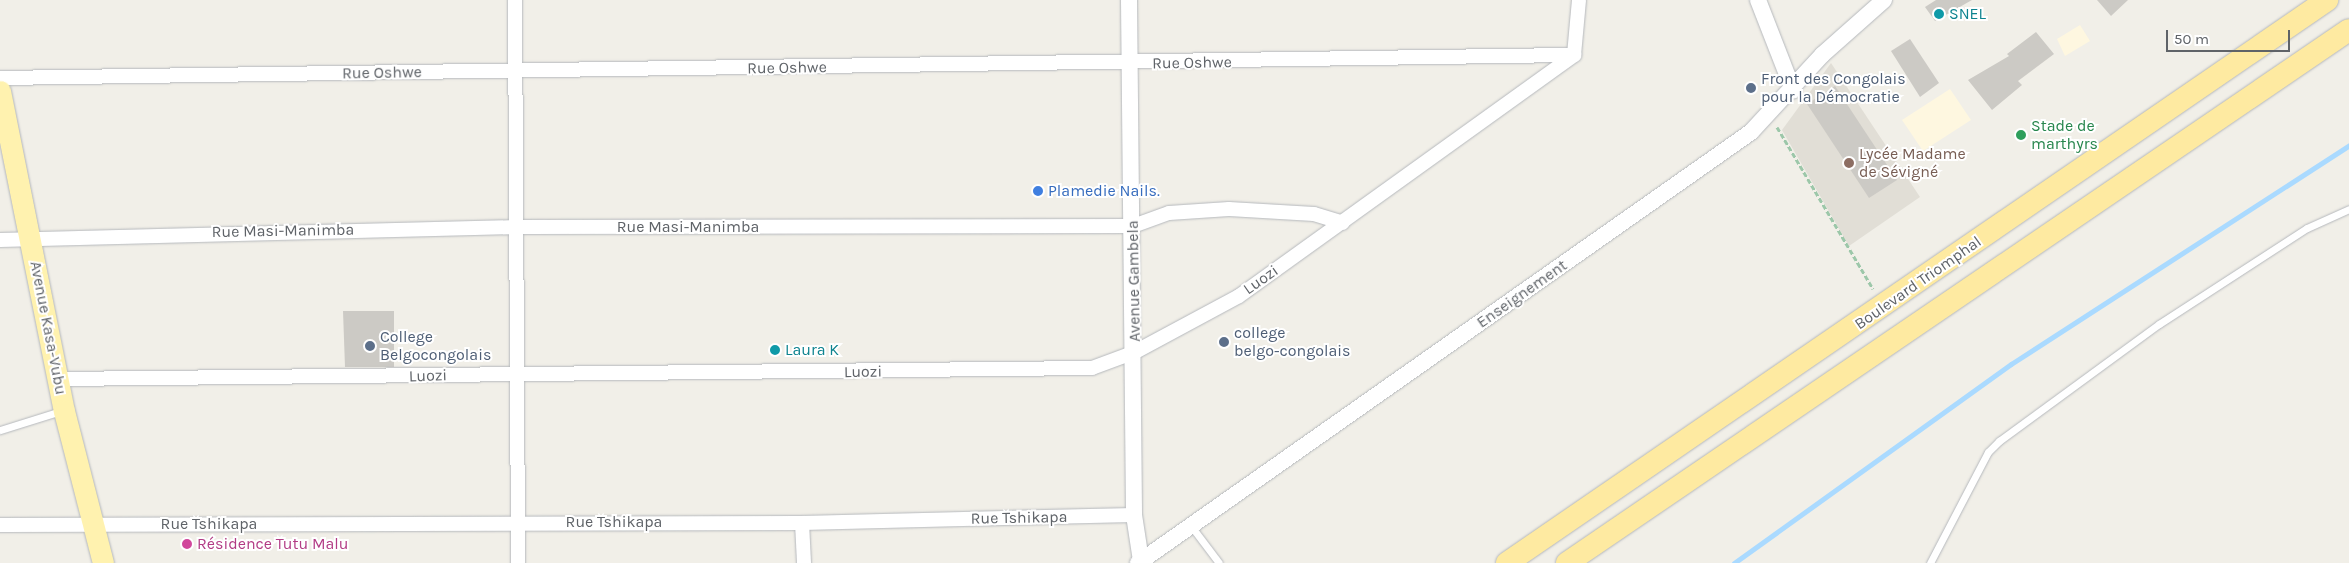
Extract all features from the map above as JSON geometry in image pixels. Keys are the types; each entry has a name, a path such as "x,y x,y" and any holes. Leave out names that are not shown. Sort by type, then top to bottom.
{"highway":[{"name":"Boulevard Triomphal","path":"1507,563 1884,307 2327,0"},
{"name":"Boulevard Triomphal","path":"1568,563 2349,30"},
{"path":"2287,73 2349,48"}],"main road":[{"name":"Avenue Kasa-Vubu","path":"0,91 64,411 103,563"}],"street":[{"path":"515,0 517,227 514,373 518,563"},
{"name":"Avenue Gambela","path":"1129,0 1128,64 1135,352 1134,515 1139,562"},
{"path":"1574,55 1579,0"},
{"path":"1758,0 1793,90"},
{"name":"Enseignement","path":"1139,562 1726,152 1770,115 1822,55 1884,0"},
{"name":"Rue Oshwe","path":"0,78 1128,64 1574,55"},
{"name":"Luozi","path":"58,379 1092,368 1135,352 1238,296 1343,223 1574,55"},
{"name":"Rue Masi-Manimba","path":"30,237 517,227 1133,226 1169,213 1229,209 1314,214 1343,223"},
{"path":"0,240 30,237"},
{"name":"Rue Tshikapa","path":"0,525 802,522 1134,515"},
{"path":"802,522 804,563"}],"lane":[{"path":"1930,563 1988,452 1998,441 2159,324 2307,228 2349,208"},
{"path":"0,430 64,411"},
{"path":"1191,526 1219,563"}],"path":[{"path":"1770,115 1884,307"}],"shaded area":[{"path":"2080,25 2090,41 2065,56 2057,39"},
{"name":"Lycée Madame de Sévigné","path":"1831,63 1920,197 1849,246 1782,130"},
{"path":"1950,89 1971,120 1923,151 1902,120"}],"building":[{"name":"SNEL","path":"1936,0 1972,0 1935,21 1925,7"},
{"path":"2097,0 2128,0 2111,16"},
{"path":"2036,32 2054,54 2018,81 2022,85 1992,110 1968,80 2009,56 2007,54"},
{"path":"1910,39 1939,83 1920,97 1891,51"},
{"path":"1835,86 1897,180 1869,198 1807,104"},
{"path":"343,311 394,311 394,367 345,367"}],"waterway":[{"path":"1734,563 2011,364 2349,145"}],"place":[{"name":"SNEL","path":"1939,14"},
{"name":"Front des Congolais pour la Démocratie","path":"1751,88"},
{"name":"Stade de marthyrs","path":"2021,135"},
{"name":"Lycée Madame de Sévigné","path":"1849,163"},
{"name":"Plamedie Nails.","path":"1038,191"},
{"name":"college belgo-congolais","path":"1224,342"},
{"name":"College Belgocongolais","path":"370,346"},
{"name":"Laura K","path":"775,350"},
{"name":"Résidence Tutu Malu","path":"187,544"}]}
